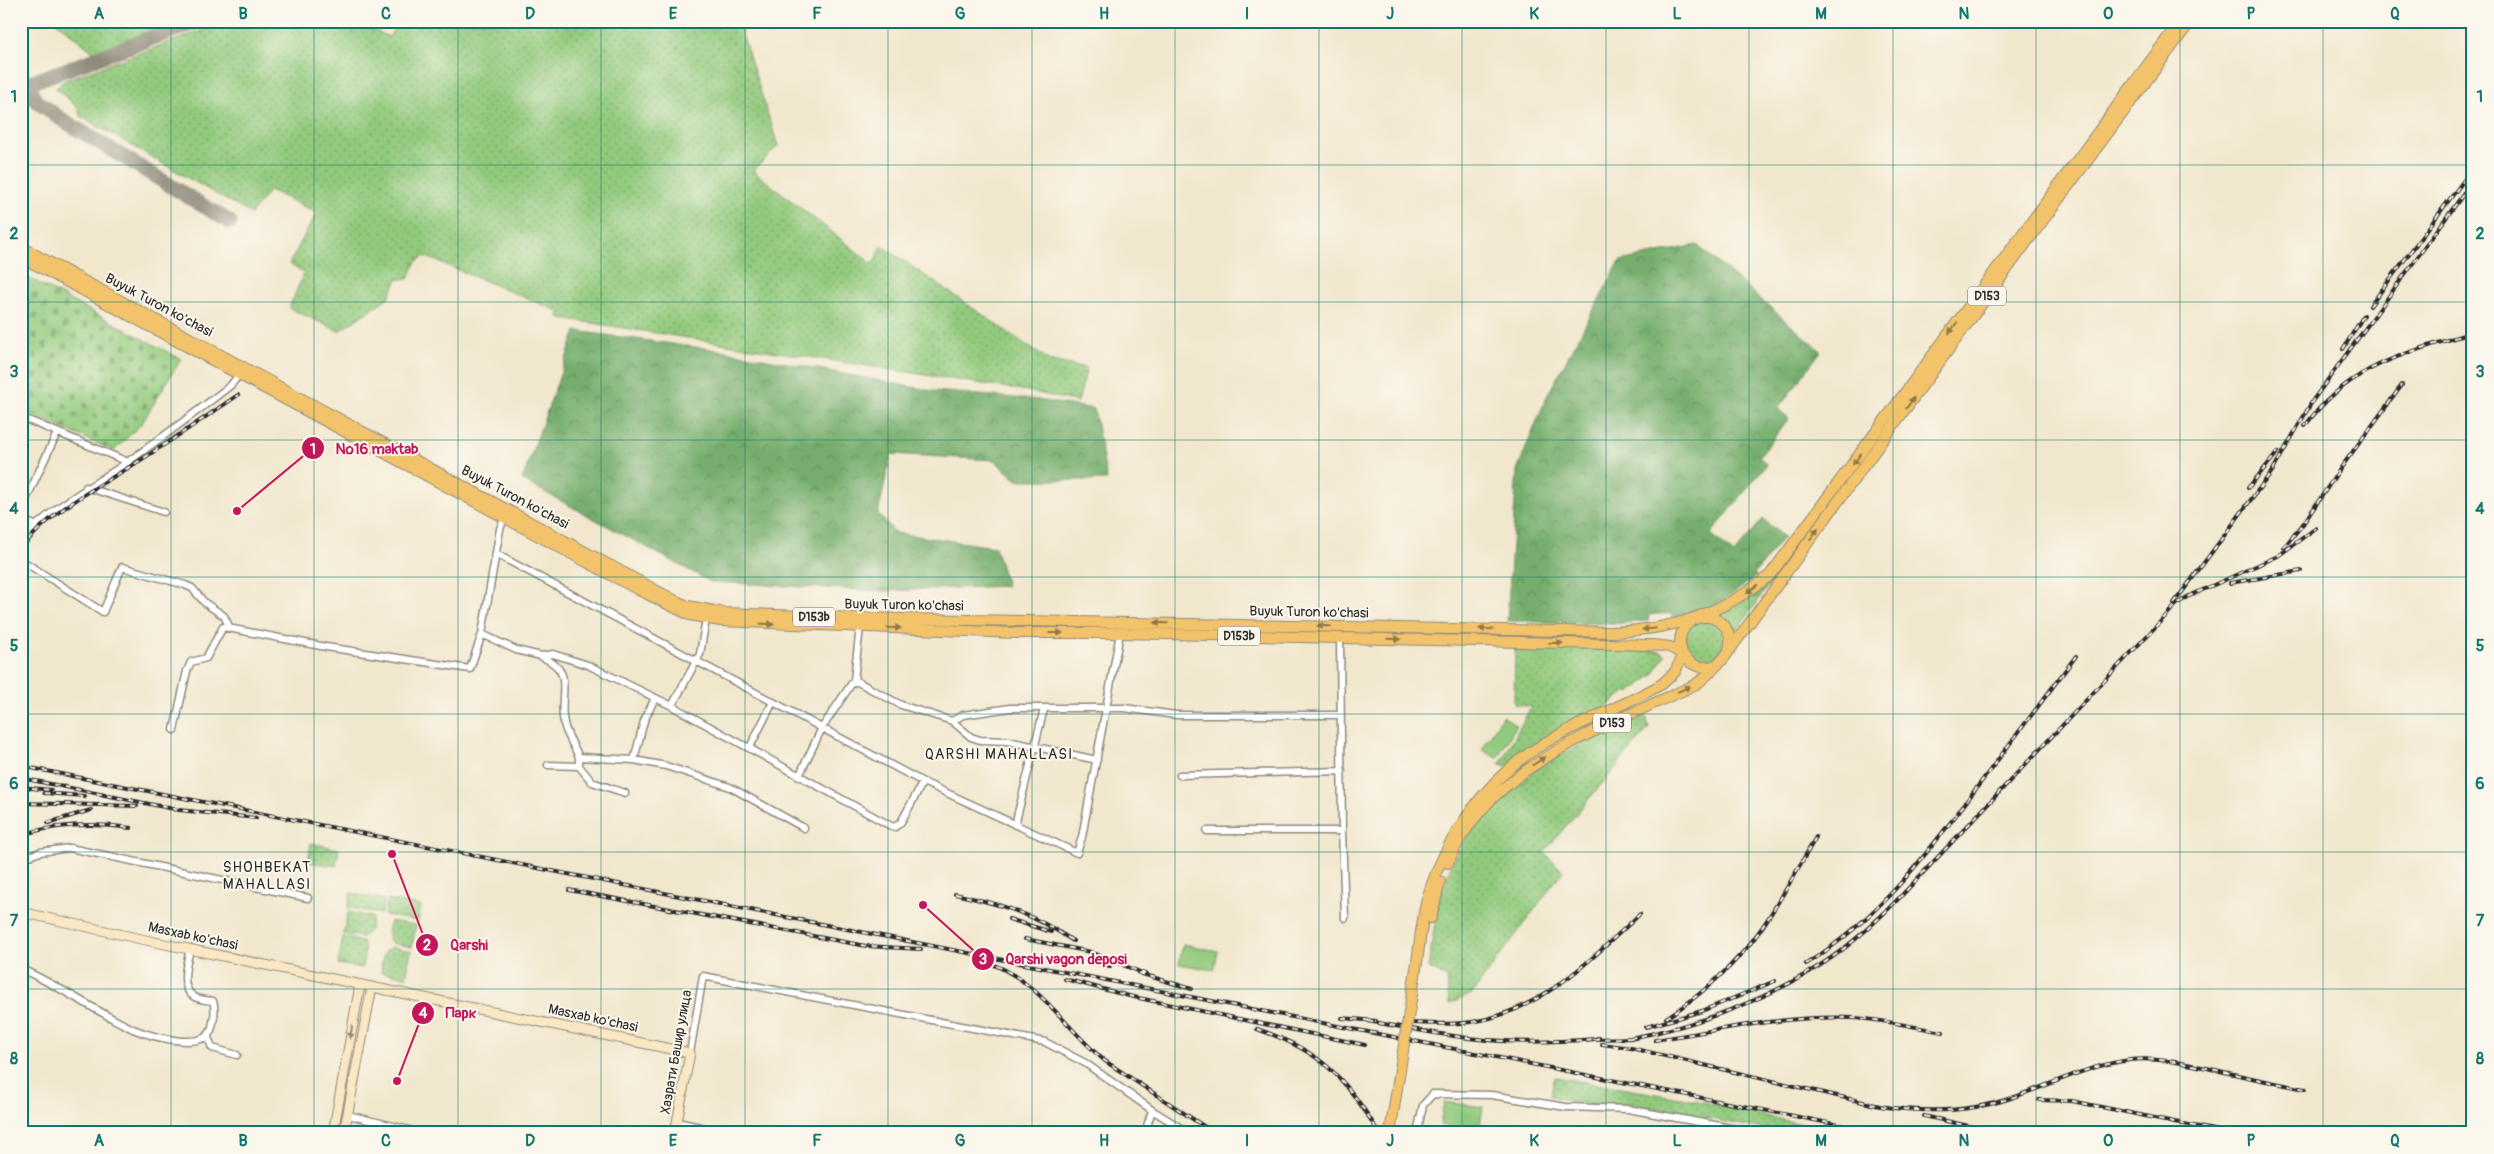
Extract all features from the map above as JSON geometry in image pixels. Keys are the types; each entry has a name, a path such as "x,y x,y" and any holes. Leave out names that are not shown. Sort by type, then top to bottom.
{"main road":[{"name":"D153","path":"1396,1133 1427,900 1448,846 1482,798 1505,774 1538,747 1662,684 1675,672 1683,655 1680,648 1681,633 1684,627 1696,618 1728,604 1770,575 2180,21"},
{"name":"D153","path":"1390,1133 1420,963 1433,906 1450,858 1474,820 1501,792 1540,760 1568,744 1697,683 1724,658 2021,250 2191,21"},
{"name":"Buyuk Turon ko'chasi","path":"21,247 667,604 706,619 1017,633 1123,629 1610,632 1665,627 1696,618"},
{"name":"Buyuk Turon ko'chasi","path":"21,257 243,370 688,606 734,614 1340,638 1652,645 1670,647 1683,655"},
{"path":"1683,655 1695,665 1711,667 1724,658 1731,643 1726,627 1712,617 1696,618"},
{"name":"Masxab ko'chasi","path":"21,912 190,950 690,1053"},
{"path":"333,1133 360,984"},
{"path":"344,1133 372,987"},
{"name":"Хазрати Башир улица","path":"675,1133 690,1053"}],"street":[{"path":"21,541 35,526 86,487 128,462 232,385 243,370"},
{"path":"21,417 128,462"},
{"path":"21,510 57,433"},
{"path":"86,487 164,512"},
{"path":"174,730 187,671 191,662 206,658 223,627 230,626 326,647 470,669 482,634 496,554 505,516"},
{"path":"21,520 35,526"},
{"path":"496,554 923,782 1077,853 1123,629"},
{"path":"21,560 103,612 122,567 185,585 192,588 205,603 224,616 230,626"},
{"path":"672,706 700,654 706,619"},
{"path":"799,776 822,728 854,680 860,627"},
{"path":"482,634 516,650 541,656 554,662 563,673 563,717 566,731 579,757 579,766 592,782 625,793"},
{"path":"1340,638 1345,918"},
{"path":"541,656 552,654 588,665 750,747 799,776 895,827 901,822 923,782"},
{"path":"854,680 902,705 952,721 971,737 980,740 1008,741 1097,760"},
{"path":"634,760 644,721 655,698"},
{"path":"750,747 773,702"},
{"path":"952,721 963,715 1010,708 1124,708 1176,715 1340,715"},
{"path":"1015,825 1044,708"},
{"path":"579,757 634,760 666,766 730,787 804,828"},
{"path":"548,765 579,766"},
{"path":"1180,775 1342,771"},
{"path":"1207,831 1342,831"},
{"path":"21,859 40,852 70,848 308,898"},
{"path":"190,950 184,975 191,994 195,997 213,1001 215,1007 208,1037 212,1048 238,1055"},
{"path":"21,969 134,1029 186,1042 208,1037"},
{"name":"Хазрати Башир улица","path":"690,1053 703,976 1045,1042 1091,1066 1152,1110"},
{"path":"1417,1133 1423,1105 1434,1094 1491,1095 1566,1107 1628,1109 1758,1133"},
{"path":"1145,1133 1152,1110 1189,1133"},
{"path":"348,1115 422,1133"},
{"path":"677,1122 726,1133"}],"green space":[{"path":"55,21 177,21 93,52"},
{"path":"229,21 353,21 389,37 399,21 738,21 778,146 753,171 873,264 882,246 1050,361 1087,368 1078,402 1028,391 560,318 558,311 424,256 416,262 408,279 397,279 389,297 339,331 289,308 304,273 289,264 317,213 270,190 251,214 80,116 79,109 56,88 65,80"},
{"path":"1697,245 1821,351 1778,409 1789,418 1759,457 1767,464 1711,534 1734,554 1763,519 1784,537 1754,574 1757,576 1719,604 1672,617 1671,613 1649,615 1648,621 1612,624 1507,621 1517,470 1547,396 1620,261"},
{"path":"21,274 181,359 142,423 114,451 21,410"},
{"path":"576,331 725,351 933,391 1038,400 1094,409 1107,480 1017,480 994,460 891,454 878,514 896,533 995,547 1007,586 883,591 711,582 522,480"},
{"path":"1771,582 1735,633 1718,614 1735,606"},
{"path":"1704,622 1718,627 1723,641 1718,655 1704,660 1690,655 1685,641 1690,627"},
{"path":"1515,646 1660,651 1665,655 1653,675 1629,693 1628,691 1604,708 1540,740 1507,766 1500,764 1531,707 1514,704"},
{"path":"1646,715 1649,728 1544,852 1563,871 1472,994 1449,1004 1447,977 1428,968 1439,897 1455,856 1479,821 1539,767 1573,748"},
{"path":"1502,716 1517,725 1497,758 1482,750"},
{"path":"311,843 339,849 336,866 308,862"},
{"path":"351,893 384,900 381,914 348,908"},
{"path":"387,900 421,906 418,921 384,915"},
{"path":"348,912 372,917 370,930 363,937 343,934"},
{"path":"390,921 416,925 412,947 391,943 387,933"},
{"path":"343,937 363,942 365,950 362,968 338,964"},
{"path":"1183,944 1218,951 1214,970 1179,964"},
{"path":"390,947 411,951 406,977 381,972 383,955"},
{"path":"1555,1077 1704,1102 1841,1133 1783,1133 1633,1104 1581,1104 1550,1096"},
{"path":"1444,1102 1483,1107 1479,1130 1440,1125"}],"taxiway":[{"path":"29,83 200,21"},
{"path":"21,79 29,83 34,99 61,119 230,222"}],"railway":[{"path":"2370,306 2473,168"},
{"path":"2174,603 2273,470 2313,400 2473,181"},
{"path":"2343,349 2364,315"},
{"path":"2305,426 2322,405 2360,375 2402,355 2473,332"},
{"path":"2284,547 2303,524 2340,469 2402,385"},
{"path":"21,549 46,523 74,501 149,455 238,395"},
{"path":"2248,488 2278,452"},
{"path":"1630,1038 1682,1026 1735,1008 1786,985 1841,951 1895,903 2176,605 2187,597 2278,556 2316,528"},
{"path":"2230,583 2301,571"},
{"path":"1806,964 1832,947 1855,928 1898,886 1937,839 2076,656"},
{"path":"21,766 1880,1133"},
{"path":"21,778 179,810 256,818"},
{"path":"21,787 51,790"},
{"path":"44,793 84,796"},
{"path":"21,803 137,806"},
{"path":"48,823 91,810"},
{"path":"24,834 50,828 77,825 131,828"},
{"path":"1666,1018 1692,1000 1741,955 1776,907 1816,837"},
{"path":"569,890 866,946 921,949"},
{"path":"955,894 1017,911 1044,923 1073,941"},
{"path":"1406,1023 1463,1023 1490,1018 1515,1010 1538,998 1581,967 1640,914"},
{"path":"1009,919 1051,932"},
{"path":"1025,939 1091,952 1145,974"},
{"path":"1090,961 1110,966"},
{"path":"986,962 1004,969 1036,992 1105,1061 1214,1133"},
{"path":"1139,973 1192,989"},
{"path":"1065,979 1129,996 1365,1045"},
{"path":"1646,1027 1702,1011 1775,981"},
{"path":"1342,1018 1376,1021"},
{"path":"1655,1040 1753,1024 1827,1018 1875,1020 1943,1032"},
{"path":"1368,1021 1487,1040 1534,1042 1599,1038"},
{"path":"1257,1029 1279,1037 1298,1047 1329,1068 1354,1096 1379,1133"},
{"path":"1593,1039 1636,1038"},
{"path":"1602,1044 1631,1048 1880,1106 1913,1110 1979,1107 2026,1093 2099,1066 2141,1059 2184,1063 2305,1089"},
{"path":"2039,1100 2072,1101 2228,1133"},
{"path":"1924,1116 2000,1133"}],"place":[{"name":"№16 maktab","path":"237,511"},
{"name":"Qarshi","path":"392,854"},
{"name":"Qarshi vagon deposi","path":"923,905"},
{"name":"Парк","path":"397,1081"}],"district":[{"name":"QARSHI MAHALLASI","path":"999,754"},
{"name":"SHOHBEKAT MAHALLASI","path":"267,876"}]}
